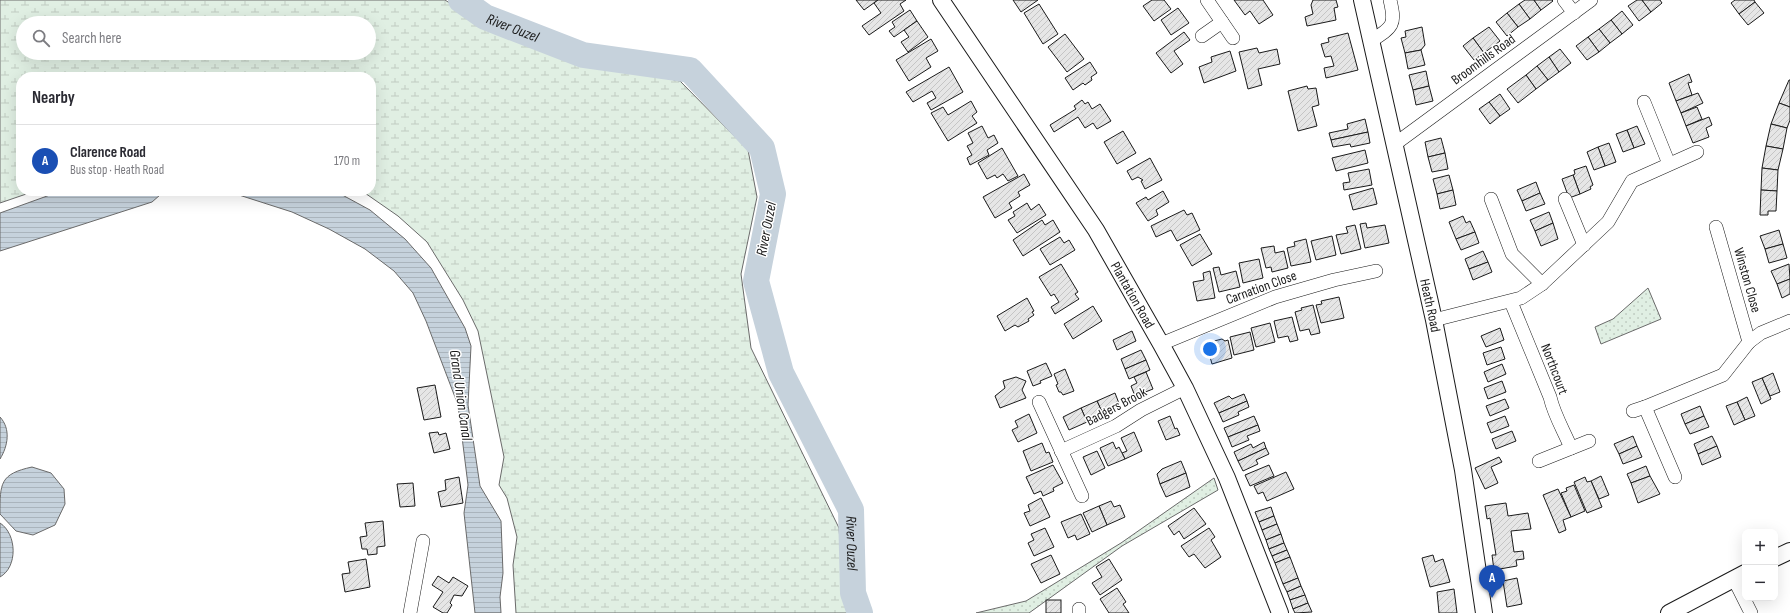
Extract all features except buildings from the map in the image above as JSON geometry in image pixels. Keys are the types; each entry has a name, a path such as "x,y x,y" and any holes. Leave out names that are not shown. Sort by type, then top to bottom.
{"street":[{"name":"Plantation Road","path":"941,0 1096,230 1161,344 1185,388 1226,478 1280,613"},
{"path":"1207,0 1233,38"},
{"name":"Heath Road","path":"1362,0 1434,320 1463,470 1484,613"},
{"path":"1372,41 1389,29 1394,17 1390,0"},
{"path":"1564,0 1574,13"},
{"name":"Broomhills Road","path":"1395,144 1590,0"},
{"path":"1202,36 1222,22"},
{"path":"1644,102 1669,164"},
{"path":"1434,320 1511,302 1521,298 1542,284 1608,222 1632,181 1697,152"},
{"path":"1491,199 1512,254 1542,284"},
{"path":"1565,199 1584,245"},
{"name":"Winston Close","path":"1716,227 1749,342"},
{"name":"Carnation Close","path":"1161,344 1275,297 1334,280 1376,271"},
{"name":"Northcourt","path":"1511,302 1550,397 1553,411 1563,428 1571,448"},
{"name":"Winston Close","path":"1675,477 1639,409 1723,375 1749,342 1761,333 1790,321"},
{"name":"Badgers Brook","path":"1061,451 1116,426 1141,410 1185,388"},
{"path":"1039,402 1082,496"},
{"path":"1539,461 1589,441"},
{"path":"410,613 423,542"},
{"path":"1778,557 1790,551"},
{"path":"1669,613 1740,576 1751,613"}],"green space":[{"path":"0,0 445,0 482,24 579,61 680,81 748,150 757,197 741,274 751,348 839,528 844,594 849,613 516,613 513,565 517,537 507,498 499,485 504,457 478,331 463,300 427,242 398,216 369,196 376,196 376,72 16,72 16,196 20,196 0,203"},
{"path":"1648,288 1661,319 1601,344 1595,327 1613,319"},
{"path":"1214,478 1218,490 1122,546 1029,613 976,613 1026,601 1121,543"}],"water":[{"path":"47,196 159,196 152,202 0,251 0,213"},
{"name":"Grand Union Canal","path":"242,196 344,196 370,210 405,239 431,268 465,328 471,346 468,405 480,486 501,521 503,573 500,597 501,613 475,613 464,513 468,485 458,405 426,321 413,293 394,271 365,249 329,229 292,212"},
{"path":"0,417 6,427 7,438 5,449 0,459"},
{"path":"32,467 51,473 64,489 65,504 55,525 33,535 16,531 0,514 0,495 4,482 14,473"},
{"path":"0,523 6,528 10,535 13,550 10,566 0,577"}],"waterway":[{"name":"River Ouzel","path":"461,0 485,17 583,55 690,70 762,148 773,194 756,281 781,373 851,510 853,593 860,613"}],"place":[{"name":"Clarence Road","path":"1492,598"}]}
